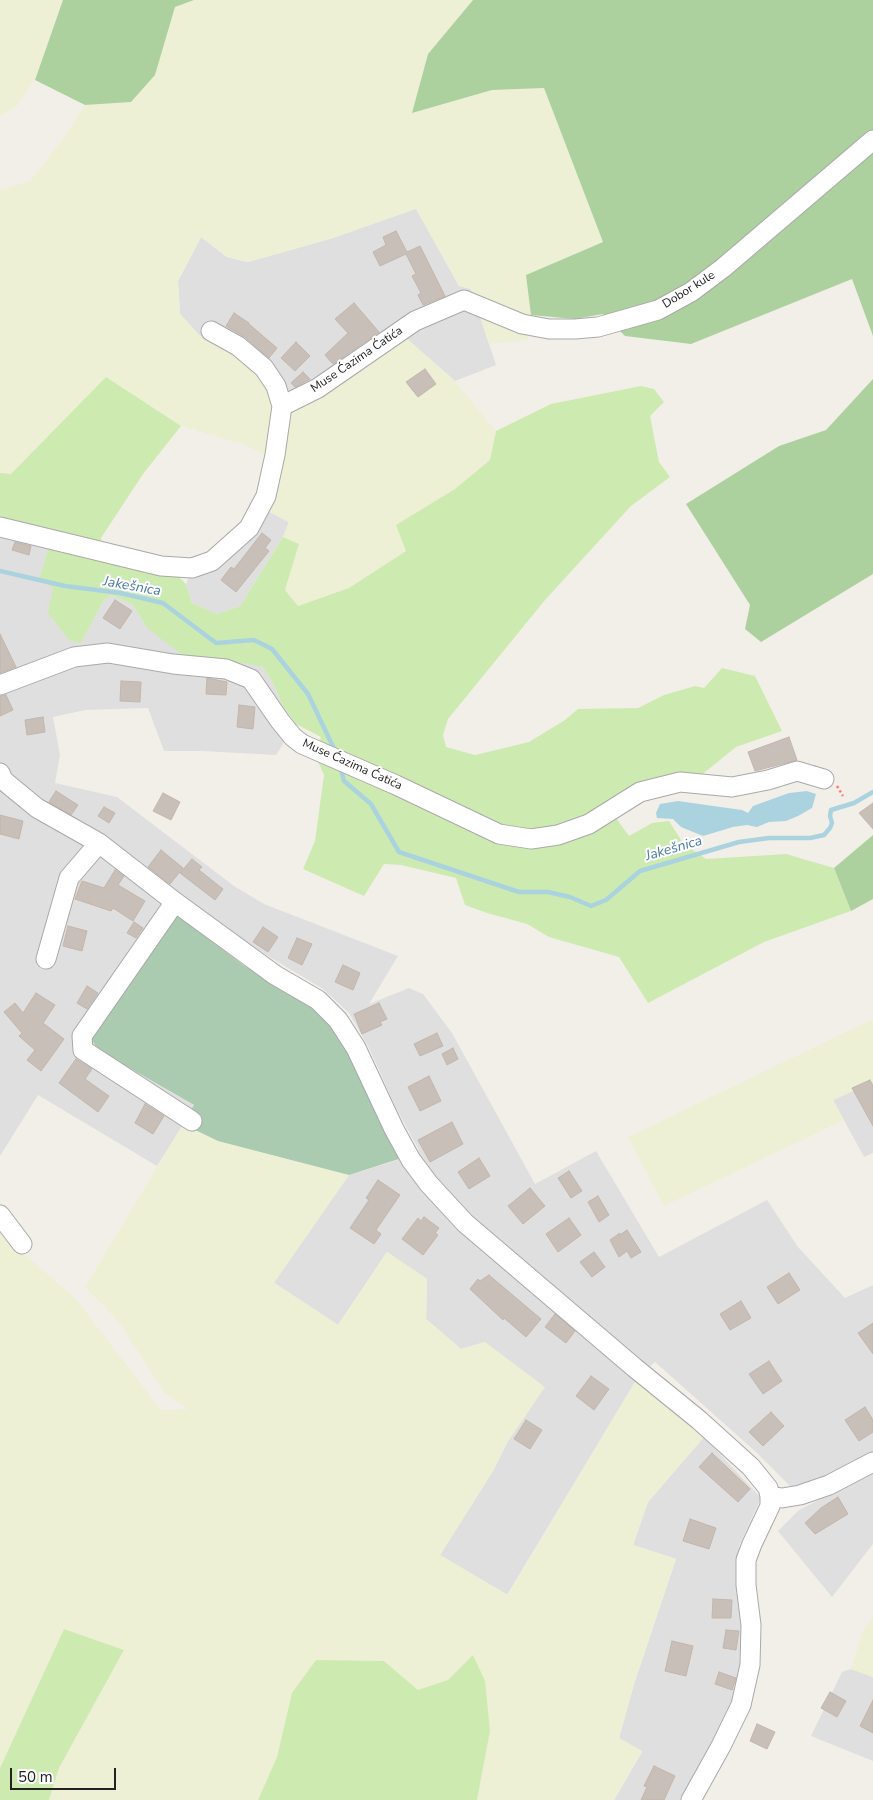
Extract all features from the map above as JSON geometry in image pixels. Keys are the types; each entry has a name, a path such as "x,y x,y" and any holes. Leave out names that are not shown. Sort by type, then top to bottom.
{"street":[{"name":"Dobor kule","path":"464,300 522,324 549,329 598,327 658,310 691,292 723,268 873,140"},
{"name":"Muse Ćazima Ćatića","path":"282,406 318,388 415,320 464,300"},
{"path":"0,527 161,566 192,568 212,561 249,528 266,496 276,455 282,406 276,386 264,368 238,346 211,331"},
{"name":"Muse Ćazima Ćatića","path":"0,685 74,657 108,652 173,664 226,669 251,679 280,721 293,737 302,744 396,785 499,834 531,838 558,836 589,824 640,792 680,782 732,787 768,780 797,771 824,779"},
{"path":"1,780 37,808 99,843 175,902 275,975 318,1000 338,1020 356,1048 394,1129 411,1160 465,1223 699,1420 751,1467 768,1488 770,1506 746,1560 746,1586 751,1625 750,1666 742,1705 691,1800"},
{"path":"46,959 69,878 99,843"},
{"path":"175,902 82,1036 83,1050 192,1121"},
{"path":"0,1215 22,1244"},
{"path":"770,1496 782,1498 800,1496 828,1485 873,1462"}],"shaded area":[{"path":"416,208 459,286 471,289 496,365 455,381 404,337 298,409 267,392 255,372 226,348 199,335 180,314 178,281 201,237 227,257 248,262 333,238"},
{"path":"266,510 289,522 283,537 240,606 217,614 192,603 186,584 189,576"},
{"path":"0,520 49,546 53,588 81,643 104,600 112,595 133,605 147,628 263,667 273,683 283,706 296,724 276,755 164,751 148,708 85,710 53,717 60,755 55,783 117,797 234,886 264,904 398,956 369,1004 409,988 423,994 452,1033 535,1184 596,1151 659,1257 767,1200 798,1247 845,1298 873,1285 873,1453 795,1491 755,1451 655,1362 638,1377 507,1595 440,1555 493,1471 507,1443 485,1342 461,1349 426,1319 427,1279 387,1252 338,1325 273,1282 349,1175 395,1161 419,1150 396,1108 370,1050 349,1013 323,989 210,921 183,901 98,1050 195,1106 157,1166 38,1095 0,1156"},
{"path":"873,1082 873,1153 864,1157 833,1100"},
{"path":"704,1437 761,1498 739,1546 738,1575 746,1638 732,1720 683,1800 614,1800 642,1752 619,1738 634,1684 676,1559 633,1545 648,1502"},
{"path":"873,1473 873,1544 832,1597 778,1531 799,1510"},
{"path":"851,1669 873,1677 873,1761 811,1736 842,1672"}],"green space":[{"path":"0,0 63,0 35,80 17,106 0,116"},
{"path":"63,0 194,0 175,7 155,75 131,102 85,105 35,80"},
{"path":"194,0 473,0 428,54 413,112 492,90 544,88 603,242 526,275 531,315 528,340 489,344 471,289 459,286 416,209 333,238 248,262 227,257 201,237 178,281 180,314 199,335 226,348 255,372 267,392 298,408 404,336 455,381 496,431 490,460 455,489 406,551 349,588 298,606 285,590 299,544 283,537 289,522 266,510 278,485 283,465 245,445 181,426 106,377 11,475 0,473 0,190 30,181 63,139 85,105 131,102 155,75 175,7"},
{"path":"473,0 873,0 873,336 852,279 691,344 625,336 603,314 575,319 531,315 526,275 603,242 544,88 492,90 412,113 428,54"},
{"path":"106,377 181,426 143,474 101,538 103,560 179,577 186,584 192,603 217,614 240,606 283,537 299,544 285,590 298,606 349,588 406,551 396,525 455,489 490,460 496,431 551,404 641,386 654,389 664,402 650,416 659,462 670,477 631,506 545,600 448,719 443,735 446,747 475,755 529,742 565,720 578,709 638,708 664,695 695,686 704,688 722,668 755,676 782,731 736,747 699,777 608,807 629,836 652,823 669,821 683,843 706,859 786,854 834,868 851,911 764,942 648,1003 619,957 549,937 527,924 465,905 456,878 401,865 384,864 364,896 303,869 315,841 324,775 315,755 321,737 296,724 283,706 273,683 263,667 185,657 147,628 133,605 112,595 104,600 81,643 69,640 48,613 53,588 39,579 49,547 0,520 0,473 11,474"},
{"path":"873,379 873,574 761,642 745,629 750,605 686,504 779,446 826,430"},
{"path":"873,835 873,899 851,911 834,868"},
{"path":"174,913 243,965 319,1011 348,1045 402,1158 349,1175 218,1141 183,1124 194,1105 98,1050 91,1038"},
{"path":"873,1019 873,1082 833,1100 844,1120 664,1206 628,1137"},
{"path":"183,1124 219,1141 349,1175 274,1283 338,1325 387,1252 427,1279 426,1319 461,1349 485,1342 545,1387 507,1443 493,1471 440,1555 508,1595 638,1377 704,1437 648,1502 633,1545 676,1559 634,1684 619,1738 642,1751 614,1800 477,1800 490,1731 473,1655 448,1680 418,1690 384,1661 292,1693 277,1757 258,1800 49,1800 59,1768 124,1650 64,1629 0,1768 0,1227 8,1238 30,1259 76,1299 161,1410 188,1409 164,1392 119,1322 85,1287"},
{"path":"873,1616 873,1677 851,1669 863,1630"},
{"path":"64,1629 124,1650 59,1768 49,1800 0,1800 0,1768"},
{"path":"473,1655 485,1681 490,1731 477,1800 258,1800 277,1757 292,1693 316,1660 384,1661 418,1690 448,1680"}],"water":[{"path":"807,791 816,794 812,808 798,816 786,821 769,822 757,827 747,825 733,827 703,836 681,827 673,819 657,818 656,813 660,804 678,801 742,810 748,813 753,806 789,793"}],"building":[{"path":"396,231 407,252 420,246 445,296 423,305 418,295 421,293 412,276 416,274 406,254 380,266 373,252 386,245 383,237"},
{"path":"354,303 379,332 333,364 325,355 348,333 335,319"},
{"path":"234,313 249,323 277,348 269,358 245,337 226,326"},
{"path":"296,342 310,356 295,371 281,358"},
{"path":"425,369 436,384 418,397 406,382"},
{"path":"303,372 310,379 295,387 291,383"},
{"path":"262,533 271,540 265,548 269,551 236,592 221,580 231,567 234,569"},
{"path":"15,542 31,546 29,555 12,550"},
{"path":"115,600 132,611 120,629 103,618"},
{"path":"0,634 16,667 0,673"},
{"path":"207,678 227,682 226,695 206,694"},
{"path":"121,681 141,682 140,702 120,701"},
{"path":"6,695 13,710 0,716 0,696"},
{"path":"239,705 255,707 253,729 237,727"},
{"path":"43,717 45,732 27,735 25,720"},
{"path":"789,737 797,760 755,771 748,752"},
{"path":"56,791 78,805 71,815 49,802"},
{"path":"163,793 180,802 171,820 153,811"},
{"path":"873,803 873,829 859,813"},
{"path":"104,807 115,813 109,823 98,816"},
{"path":"0,815 23,821 19,839 0,834"},
{"path":"161,850 183,868 170,884 148,867"},
{"path":"192,859 202,867 199,870 223,889 215,900 180,873"},
{"path":"115,870 124,876 118,885 145,901 133,921 113,908 111,911 75,899 82,881 104,888"},
{"path":"134,922 143,928 136,938 127,933"},
{"path":"68,926 87,931 82,951 63,946"},
{"path":"263,927 278,937 268,952 253,942"},
{"path":"297,938 312,944 302,965 288,958"},
{"path":"343,965 360,973 353,990 335,982"},
{"path":"87,986 98,993 87,1009 77,1003"},
{"path":"36,993 55,1005 43,1023 64,1039 41,1071 27,1060 35,1050 19,1036 22,1033 4,1012 15,1003 23,1013"},
{"path":"379,1003 387,1019 380,1022 382,1025 362,1034 354,1014"},
{"path":"437,1033 443,1046 420,1056 414,1044"},
{"path":"453,1048 458,1059 447,1065 442,1054"},
{"path":"76,1059 92,1069 85,1079 109,1096 98,1112 59,1083"},
{"path":"429,1076 441,1101 420,1111 408,1087"},
{"path":"870,1080 873,1086 873,1126 852,1088"},
{"path":"145,1104 164,1116 153,1134 135,1123"},
{"path":"452,1122 463,1144 430,1162 418,1140"},
{"path":"479,1158 490,1176 469,1189 458,1172"},
{"path":"569,1171 582,1191 571,1198 558,1178"},
{"path":"378,1180 400,1195 376,1230 381,1234 374,1244 350,1228 369,1200 366,1198"},
{"path":"530,1188 545,1206 523,1224 508,1206"},
{"path":"598,1196 609,1215 599,1222 588,1202"},
{"path":"424,1217 439,1228 435,1233 438,1235 423,1255 402,1239 418,1218 421,1221"},
{"path":"569,1218 581,1235 558,1252 546,1234"},
{"path":"627,1230 641,1252 631,1258 627,1251 619,1257 610,1240"},
{"path":"594,1252 605,1267 592,1277 580,1262"},
{"path":"789,1273 800,1290 778,1304 767,1287"},
{"path":"489,1275 541,1319 526,1337 504,1318 503,1320 470,1289 478,1279 480,1281"},
{"path":"741,1301 751,1318 730,1330 720,1314"},
{"path":"555,1314 575,1331 566,1343 545,1327"},
{"path":"873,1323 873,1354 858,1333"},
{"path":"769,1361 782,1381 763,1394 749,1374"},
{"path":"591,1376 609,1389 594,1410 576,1396"},
{"path":"865,1407 873,1420 873,1432 859,1441 845,1420"},
{"path":"771,1412 784,1426 763,1446 749,1432"},
{"path":"526,1420 542,1430 530,1449 514,1439"},
{"path":"712,1453 750,1489 738,1502 699,1467"},
{"path":"838,1497 848,1514 815,1534 805,1523 821,1508"},
{"path":"690,1519 716,1528 709,1549 683,1541"},
{"path":"713,1599 732,1600 731,1618 712,1618"},
{"path":"726,1630 739,1631 736,1650 723,1648"},
{"path":"672,1641 693,1646 686,1676 665,1671"},
{"path":"719,1672 736,1678 732,1690 715,1684"},
{"path":"830,1692 846,1701 837,1717 821,1708"},
{"path":"873,1700 873,1733 860,1726"},
{"path":"757,1724 775,1732 767,1749 750,1741"},
{"path":"654,1766 675,1776 664,1800 641,1800 647,1787 644,1786"}],"waterway":[{"name":"Jakešnica","path":"0,571 65,586 120,593 163,603 216,643 254,640 272,649 308,694 336,753"},
{"name":"Jakešnica","path":"341,769 344,781 371,804 399,852 519,892 548,892 570,897 591,906 606,900 640,871 739,842 769,838 810,838 824,835 832,823 831,810 854,803 873,792"}]}
